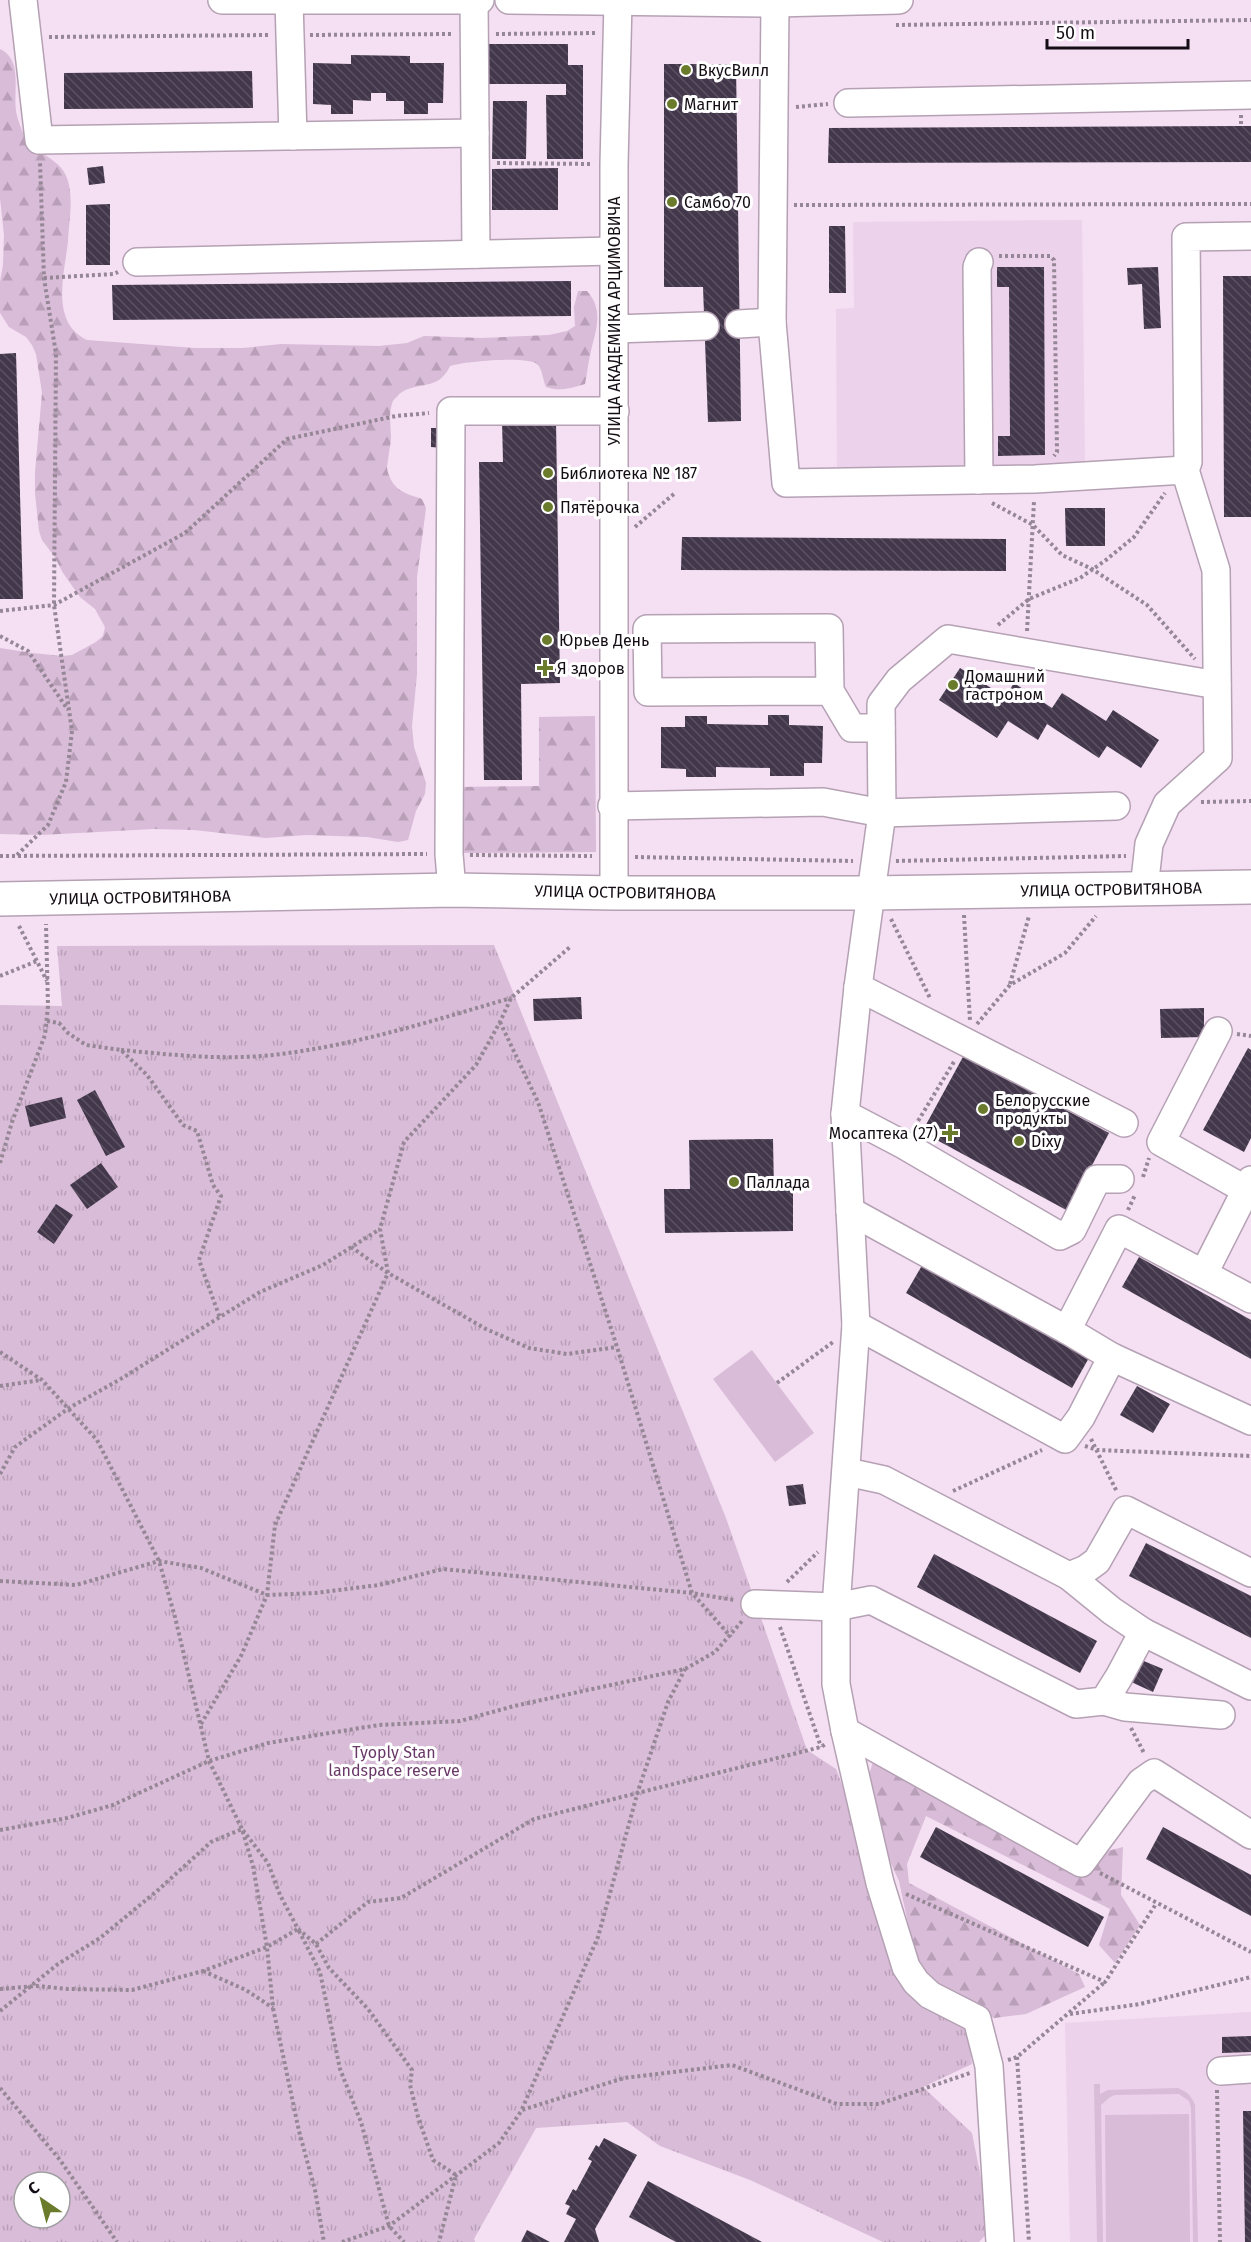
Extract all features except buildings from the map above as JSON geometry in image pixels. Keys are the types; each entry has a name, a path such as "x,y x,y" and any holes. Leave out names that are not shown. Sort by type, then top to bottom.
{"main road":[{"name":"УЛИЦА ОСТРОВИТЯНОВА","path":"0,899 452,890 614,893 880,905 1144,889 1251,887"}],"street":[{"path":"23,0 39,140 475,133"},
{"path":"222,0 480,0"},
{"path":"474,0 476,254"},
{"path":"509,0 775,3 880,0 896,12"},
{"path":"289,1 293,136"},
{"name":"УЛИЦА АКАДЕМИКА АРЦИМОВИЧА","path":"614,893 612,806 615,411 613,251 618,2"},
{"path":"775,3 772,321 786,483 983,490 1042,469 1185,470"},
{"path":"848,103 1251,95"},
{"path":"1144,889 1149,844 1167,804 1218,758 1216,570 1185,470 1188,462 1186,237 1251,236"},
{"path":"125,268 613,251"},
{"path":"979,262 977,278 983,490"},
{"path":"739,324 772,321"},
{"path":"614,329 705,326"},
{"path":"452,890 449,854 451,411 615,411"},
{"path":"830,691 648,692 647,629 829,628 830,691 852,728 881,728"},
{"path":"1000,2242 989,2066 976,2019 930,1995 916,1982 906,1967 880,1883 836,1684 836,1607 856,1325 845,1114 858,987 880,905 874,861 882,813 881,704 899,680 948,639 1217,685"},
{"path":"612,806 823,802 882,813 1116,806"},
{"path":"858,987 1124,1124"},
{"path":"1204,1273 1248,1185 1161,1142 1218,1031"},
{"path":"845,1114 1060,1236 1072,1230 1098,1179 1120,1179"},
{"path":"850,1210 1112,1357 1251,1421"},
{"path":"1067,1330 1119,1229 1251,1299"},
{"path":"856,1325 1065,1439 1081,1417 1112,1357"},
{"path":"847,1472 884,1480 1070,1576 1112,1611 1143,1632 1251,1686"},
{"path":"1070,1576 1097,1561 1126,1510 1251,1573"},
{"path":"763,1603 836,1607 871,1600 1076,1704 1114,1704 1221,1715"},
{"path":"1114,1704 1119,1677 1143,1632"},
{"path":"845,1731 1081,1863 1141,1782 1154,1773 1251,1835"},
{"path":"1221,2071 1251,2069"}],"path":[{"path":"896,12 1251,20"},
{"path":"775,109 848,103"},
{"path":"17,855 48,825 66,782 72,731 54,605 56,354 44,278 39,140"},
{"path":"475,163 614,164"},
{"path":"773,205 1251,204"},
{"path":"979,262 984,257 991,256 1050,256 1054,260 1057,452 1042,469 1033,525 1026,653"},
{"path":"44,278 125,268"},
{"path":"0,610 54,605 185,533 287,439 396,416 451,411"},
{"path":"975,644 1029,599 1080,578 1134,537 1154,507 1185,470"},
{"path":"983,490 1033,525 1062,555 1092,569 1147,604 1217,685"},
{"path":"613,547 675,492"},
{"path":"0,636 28,651 70,713"},
{"path":"1167,804 1251,801"},
{"path":"0,856 449,854 874,861 1148,855"},
{"path":"880,905 934,1005 928,1022"},
{"path":"1010,985 1029,915"},
{"path":"971,1031 1010,985 1065,953 1096,916"},
{"path":"0,1163 12,1122 45,1035 48,983 46,924"},
{"path":"19,926 48,983"},
{"path":"47,1021 59,1023 68,1033 86,1045 121,1050 192,1057 279,1054 378,1037 511,998 570,947"},
{"path":"0,975 37,961"},
{"path":"200,1725 241,1656 267,1595 275,1525 388,1273 380,1229 404,1142 476,1065 511,998"},
{"path":"500,1022 538,1102 617,1347 692,1593 731,1637"},
{"path":"121,1050 147,1075 183,1125 197,1131 210,1177 221,1196 199,1260 220,1318"},
{"path":"0,1474 15,1447 69,1408 119,1380 260,1292 323,1265 380,1229"},
{"path":"351,1247 388,1273 486,1329 529,1348 567,1354 617,1347"},
{"path":"777,1383 856,1325"},
{"path":"0,1352 42,1380 97,1440 159,1561 175,1617 209,1761 242,1829 253,1866 267,1947 273,2008 301,2140 315,2190 324,2242"},
{"path":"0,1386 42,1380"},
{"path":"1081,1417 1126,1510"},
{"path":"927,1503 1065,1439 1096,1450 1251,1456"},
{"path":"0,1830 67,1818 113,1805 209,1761 267,1743 379,1725 460,1721 514,1706 686,1669 715,1652 768,1596 783,1585 842,1527"},
{"path":"0,1581 76,1585 159,1561 201,1568 267,1595 315,1593 379,1585 443,1569 692,1593 763,1603"},
{"path":"763,1603 821,1747"},
{"path":"342,2242 389,2226 500,2143 522,2110 598,1937 638,1791 668,1702 686,1669"},
{"path":"1114,1704 1132,1729 1154,1773"},
{"path":"316,1944 368,1902 401,1898 534,1819 807,1750"},
{"path":"242,1829 268,1863 280,1895 320,1971 340,2069 361,2122 389,2226 405,2242"},
{"path":"0,2011 58,1964 100,1938 211,1842 242,1829"},
{"path":"1081,1863 1251,1952"},
{"path":"880,1883 1105,1982"},
{"path":"522,2110 624,2078 732,2065 837,2104 879,2104 1017,2057 1105,1982 1156,1904"},
{"path":"298,1929 316,1944 329,1968 368,2009 412,2070 410,2085 433,2160 456,2175"},
{"path":"0,1989 30,1987 132,1989 203,1971 267,1947 298,1929"},
{"path":"203,1971 246,1990 273,2008"},
{"path":"1067,2015 1140,2004 1251,1977"},
{"path":"1017,2057 1029,2242"},
{"path":"1220,2242 1216,2077 1221,2071"},
{"path":"0,2088 60,2160 117,2242"},
{"path":"439,2242 456,2175"}],"shaded area":[{"path":"1082,220 1085,465 837,468 836,309 854,308 853,222"},
{"path":"1251,2012 1251,2242 1070,2242 1065,2023"}],"green space":[{"path":"0,49 12,60 16,76 16,111 27,140 63,170 70,189 68,241 62,295 63,309 75,332 87,340 195,348 243,348 281,344 379,346 407,343 424,336 482,338 549,335 567,331 575,326 574,307 578,291 587,291 593,299 597,322 585,384 561,389 546,387 538,365 523,360 468,363 450,366 445,374 434,383 406,390 393,400 391,405 388,473 397,487 422,499 426,508 417,577 417,674 412,726 414,747 426,783 425,794 416,811 408,840 398,842 367,837 306,835 266,838 194,830 153,829 41,835 0,834 0,648 62,656 72,655 96,642 103,636 105,627 95,609 80,597 63,573 42,540 39,531 35,472 42,393 36,354 26,337 9,327 0,313 4,235 0,198"},
{"path":"595,716 596,852 461,853 461,787 539,786 539,717"},
{"name":"Tyoply Stan landspace reserve","path":"494,945 726,1518 807,1750 836,1769 880,1883 901,1972 967,2027 972,2064 923,2087 972,2133 991,2229 979,2242 883,2242 750,2180 660,2146 627,2122 536,2128 474,2239 475,2242 0,2242 0,1005 62,1006 57,946"},
{"path":"752,1350 814,1433 775,1462 713,1379"},
{"path":"875,1755 1083,1877 1096,1854 1123,1847 1121,1895 1140,1925 1115,1963 1099,1945 1110,1909 926,1816 907,1864 909,1883 1079,1974 1085,1987 1026,2014 994,2018 937,1992 916,1961 899,1881 862,1799"},
{"path":"1094,2084 1100,2084 1100,2094 1108,2090 1178,2088 1192,2099 1195,2105 1198,2242 1193,2242 1191,2108 1189,2101 1179,2094 1115,2095 1101,2105 1103,2242 1097,2242"},
{"path":"1189,2114 1190,2242 1106,2242 1105,2115"}],"place":[{"name":"ВкусВилл","path":"686,70"},
{"name":"Магнит","path":"672,104"},
{"name":"Самбо 70","path":"672,202"},
{"name":"Библиотека № 187","path":"548,473"},
{"name":"Пятёрочка","path":"548,507"},
{"name":"Юрьев День","path":"547,640"},
{"name":"Я здоров","path":"545,668"},
{"name":"Домашний гастроном","path":"953,685"},
{"name":"Белорусские продукты","path":"983,1109"},
{"name":"Мосаптека (27)","path":"950,1133"},
{"name":"Dixy","path":"1019,1141"},
{"name":"Паллада","path":"734,1182"}]}
